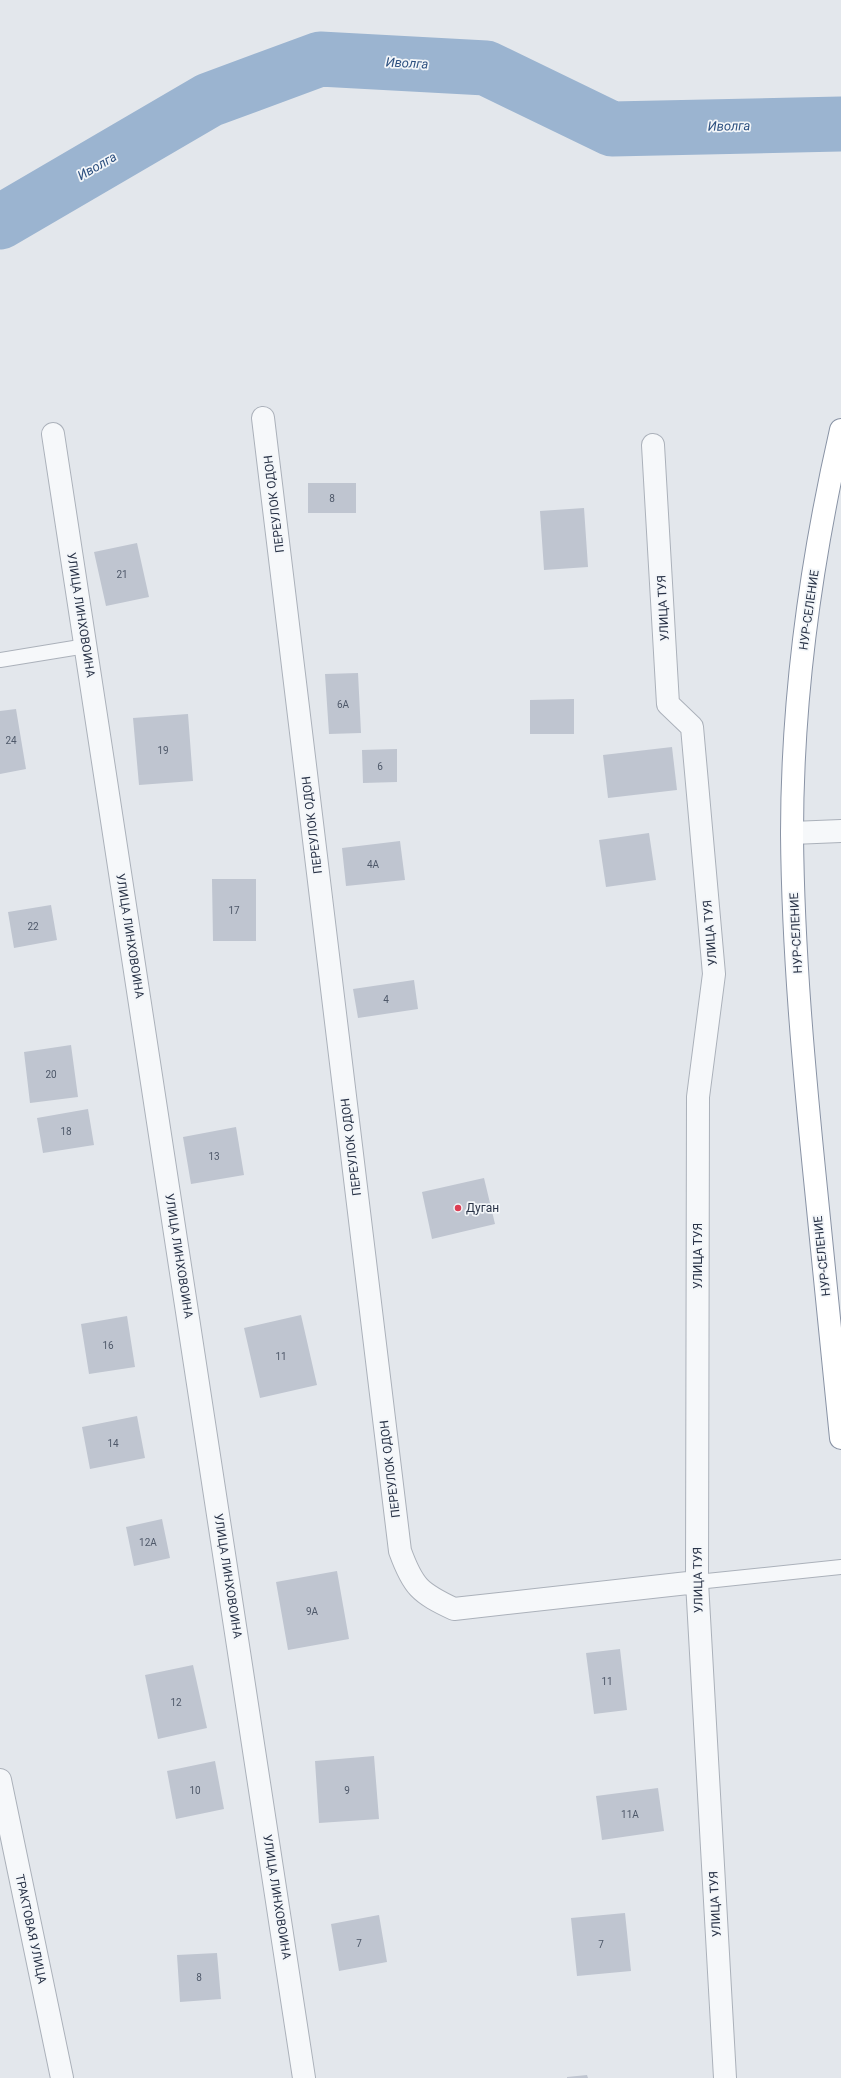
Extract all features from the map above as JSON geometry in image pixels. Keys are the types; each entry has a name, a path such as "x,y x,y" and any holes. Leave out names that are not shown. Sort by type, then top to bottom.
{"highway":[{"name":"НУР-СЕЛЕНИЕ","path":"841,430 818,544 804,648 795,741 792,833 794,916 806,1087 841,1438"}],"street":[{"name":"ПЕРЕУЛОК ОДОН","path":"263,418 400,1551 409,1576 428,1597 454,1609 697,1582"},
{"name":"УЛИЦА ЛИНХОВОИНА","path":"53,434 304,2078"},
{"name":"УЛИЦА ТУЯ","path":"653,446 668,704 692,728 714,974 698,1097 697,1582 725,2078"},
{"path":"792,833 841,831"},
{"name":"ТРАКТОВАЯ УЛИЦА","path":"0,1780 62,2078"}],"lane":[{"path":"0,660 86,646"},
{"path":"697,1582 841,1567"}],"building":[{"path":"308,483 356,483 356,513 308,513"},
{"path":"584,508 588,567 544,570 540,511"},
{"path":"137,543 149,597 106,606 94,552"},
{"path":"358,673 361,733 329,734 325,674"},
{"path":"574,699 574,734 530,734 530,700"},
{"path":"16,709 26,769 0,774 0,711"},
{"path":"188,714 193,781 139,785 133,718"},
{"path":"672,747 677,790 608,798 603,755"},
{"path":"397,749 397,782 363,783 362,750"},
{"path":"649,833 656,880 606,887 599,840"},
{"path":"400,841 405,880 346,886 342,848"},
{"path":"212,879 256,879 256,941 213,941"},
{"path":"51,905 57,940 14,948 8,912"},
{"path":"414,980 418,1009 358,1018 353,989"},
{"path":"71,1045 78,1097 30,1103 24,1052"},
{"path":"88,1109 94,1145 43,1153 37,1118"},
{"path":"236,1127 244,1175 191,1184 183,1137"},
{"name":"Дуган","path":"484,1178 495,1224 432,1239 422,1192"},
{"path":"301,1315 317,1385 260,1398 244,1328"},
{"path":"127,1316 135,1367 89,1374 81,1324"},
{"path":"137,1416 145,1458 90,1469 82,1427"},
{"path":"162,1519 170,1558 134,1566 126,1527"},
{"path":"337,1571 349,1639 288,1650 276,1582"},
{"path":"620,1649 627,1710 594,1714 586,1653"},
{"path":"193,1665 207,1728 158,1739 145,1675"},
{"path":"374,1756 379,1819 319,1823 315,1761"},
{"path":"215,1761 224,1809 176,1819 167,1771"},
{"path":"658,1788 664,1831 602,1840 596,1796"},
{"path":"625,1913 631,1971 577,1976 571,1918"},
{"path":"379,1915 387,1962 339,1971 331,1924"},
{"path":"217,1953 221,1999 180,2002 177,1955"},
{"path":"587,2075 588,2078 567,2078 567,2077"}],"waterway":[{"name":"Иволга","path":"0,222 209,100 320,59 486,68 612,129 841,124"}],"place":[{"name":"Дуган","path":"458,1208"}]}
